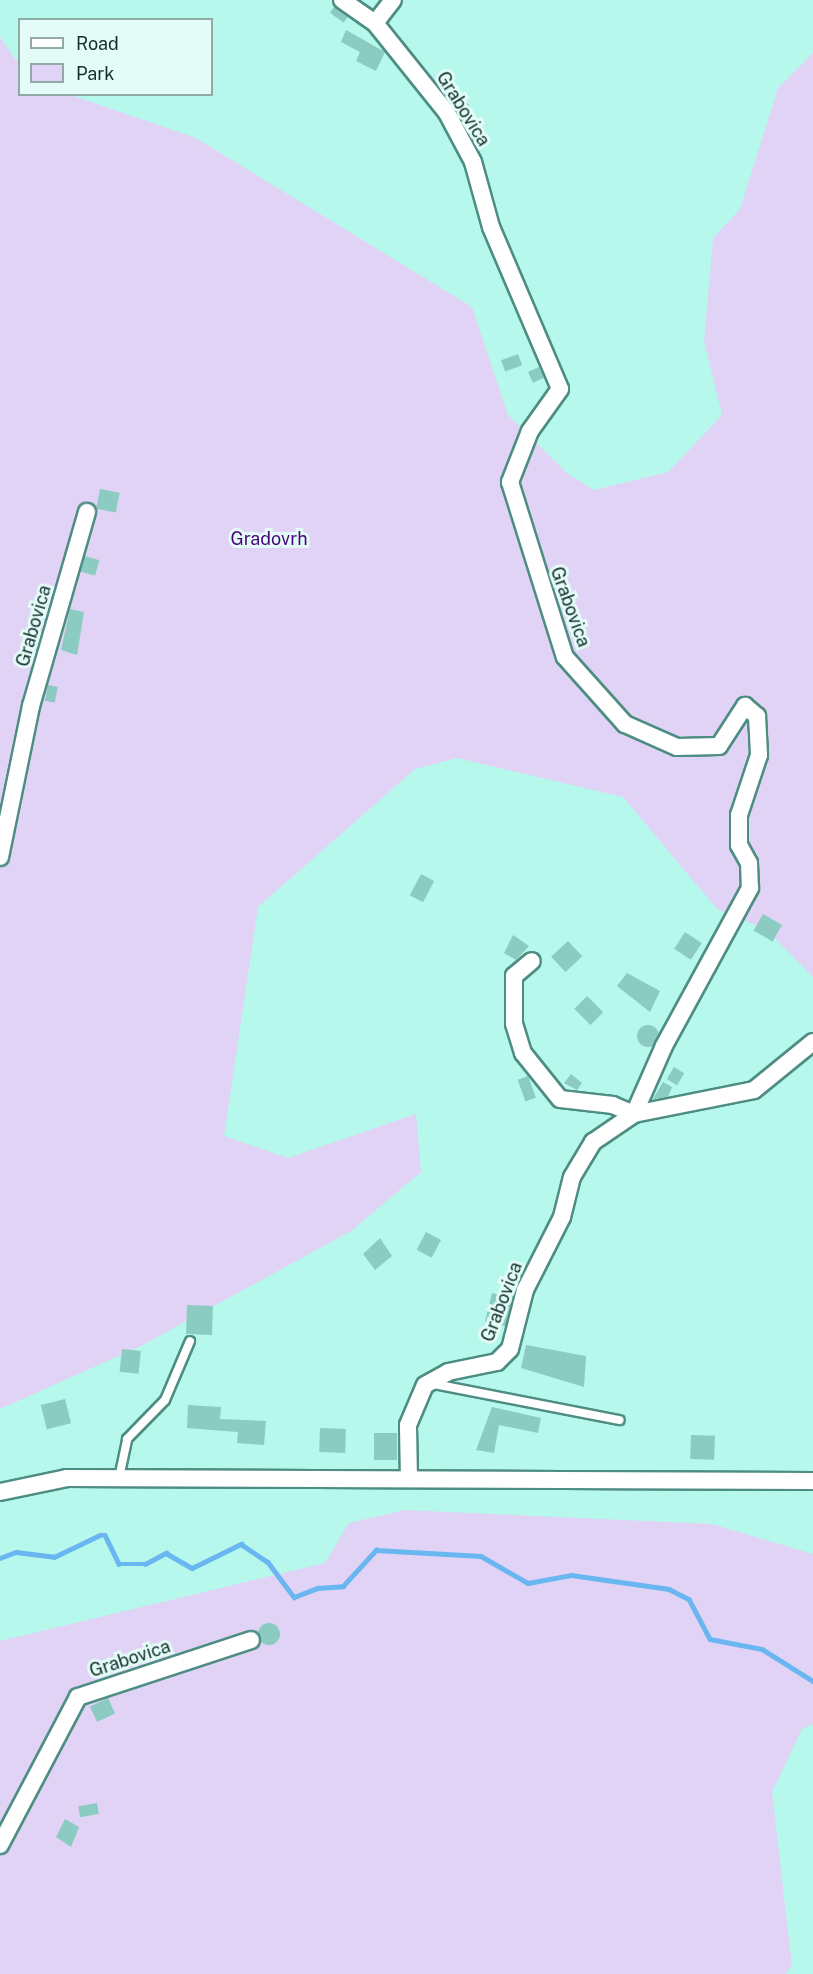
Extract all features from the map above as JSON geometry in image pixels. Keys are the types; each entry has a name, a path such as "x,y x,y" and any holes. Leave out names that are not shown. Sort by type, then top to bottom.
{"street":[{"name":"Grabovica","path":"342,0 375,23 447,113 473,162 491,227 560,389 530,431 510,482 565,657 625,724 677,747 720,746 745,706 757,716 759,755 739,815 739,845 749,863 750,888 663,1046 634,1114"},
{"path":"375,23 393,0"},
{"name":"Grabovica","path":"0,857 31,706 87,512"},
{"path":"532,961 514,976 514,1024 523,1053 560,1099 613,1105 634,1114"},
{"name":"Grabovica","path":"425,1385 448,1372 497,1362 510,1349 525,1290 562,1217 572,1178 593,1142 634,1114 754,1090 813,1042"},
{"path":"409,1479 408,1425 425,1385"},
{"path":"0,1492 67,1478 813,1481"},
{"name":"Grabovica","path":"0,1845 78,1696 251,1640"}],"lane":[{"path":"119,1478 127,1439 165,1400 190,1341"},
{"path":"425,1385 450,1384 620,1420"}],"green space":[{"name":"Gradovrh","path":"0,37 18,63 18,96 74,96 196,138 472,307 508,415 568,474 594,490 668,472 722,415 704,341 713,238 740,209 778,88 813,53 813,977 767,930 717,909 623,797 457,758 415,769 258,907 224,1136 288,1158 416,1114 421,1172 351,1231 141,1346 0,1409"},
{"path":"405,1510 712,1524 813,1554 813,1724 802,1729 772,1792 792,1966 785,1974 0,1974 0,1641 325,1563 349,1523"}],"building":[{"path":"334,7 348,17 344,23 330,13"},
{"path":"346,30 385,52 376,71 356,61 360,52 341,42"},
{"path":"453,88 470,106 460,115 446,94"},
{"path":"518,354 522,365 505,371 501,360"},
{"path":"539,367 544,378 533,383 528,372"},
{"path":"100,489 120,493 116,512 96,509"},
{"path":"85,556 99,560 95,576 81,571"},
{"path":"70,609 84,612 77,655 61,650"},
{"path":"48,685 58,687 55,703 45,701"},
{"path":"421,874 434,881 423,902 410,895"},
{"path":"763,914 782,925 773,941 754,930"},
{"path":"685,932 702,943 691,960 674,949"},
{"path":"513,935 529,946 516,960 504,953"},
{"path":"568,941 582,956 566,972 551,957"},
{"path":"627,973 660,991 650,1012 617,986"},
{"path":"587,996 603,1012 591,1025 574,1009"},
{"path":"648,1025 656,1028 659,1036 656,1044 648,1047 640,1044 637,1036 640,1028"},
{"path":"674,1067 684,1073 677,1085 667,1079"},
{"path":"571,1074 582,1083 577,1090 564,1083"},
{"path":"528,1076 536,1098 526,1101 518,1080"},
{"path":"663,1082 672,1087 668,1097 653,1099"},
{"path":"426,1232 441,1240 432,1258 417,1250"},
{"path":"380,1238 392,1256 375,1270 363,1254"},
{"path":"492,1293 512,1298 505,1326 485,1321"},
{"path":"187,1305 213,1306 212,1335 186,1334"},
{"path":"526,1345 586,1356 584,1387 521,1368"},
{"path":"122,1349 141,1351 138,1374 120,1372"},
{"path":"65,1399 71,1423 47,1429 41,1405"},
{"path":"188,1405 221,1407 220,1419 266,1421 264,1445 237,1443 238,1432 187,1428"},
{"path":"492,1407 541,1418 538,1433 499,1425 494,1453 476,1450"},
{"path":"320,1428 346,1429 345,1453 319,1452"},
{"path":"374,1433 397,1433 397,1460 374,1460"},
{"path":"691,1435 715,1436 714,1460 690,1459"},
{"path":"269,1623 277,1626 280,1634 277,1642 269,1645 261,1642 258,1634 261,1626"},
{"path":"108,1698 115,1713 97,1722 90,1706"},
{"path":"97,1803 99,1814 80,1817 78,1806"},
{"path":"65,1819 79,1827 71,1847 56,1837"}],"waterway":[{"path":"0,1558 16,1552 54,1557 100,1535 105,1535 119,1564 145,1564 166,1553 192,1568 241,1544 268,1562 294,1597 317,1588 343,1586 376,1550 481,1556 528,1583 571,1575 669,1589 689,1599 710,1639 762,1649 813,1681"}]}
